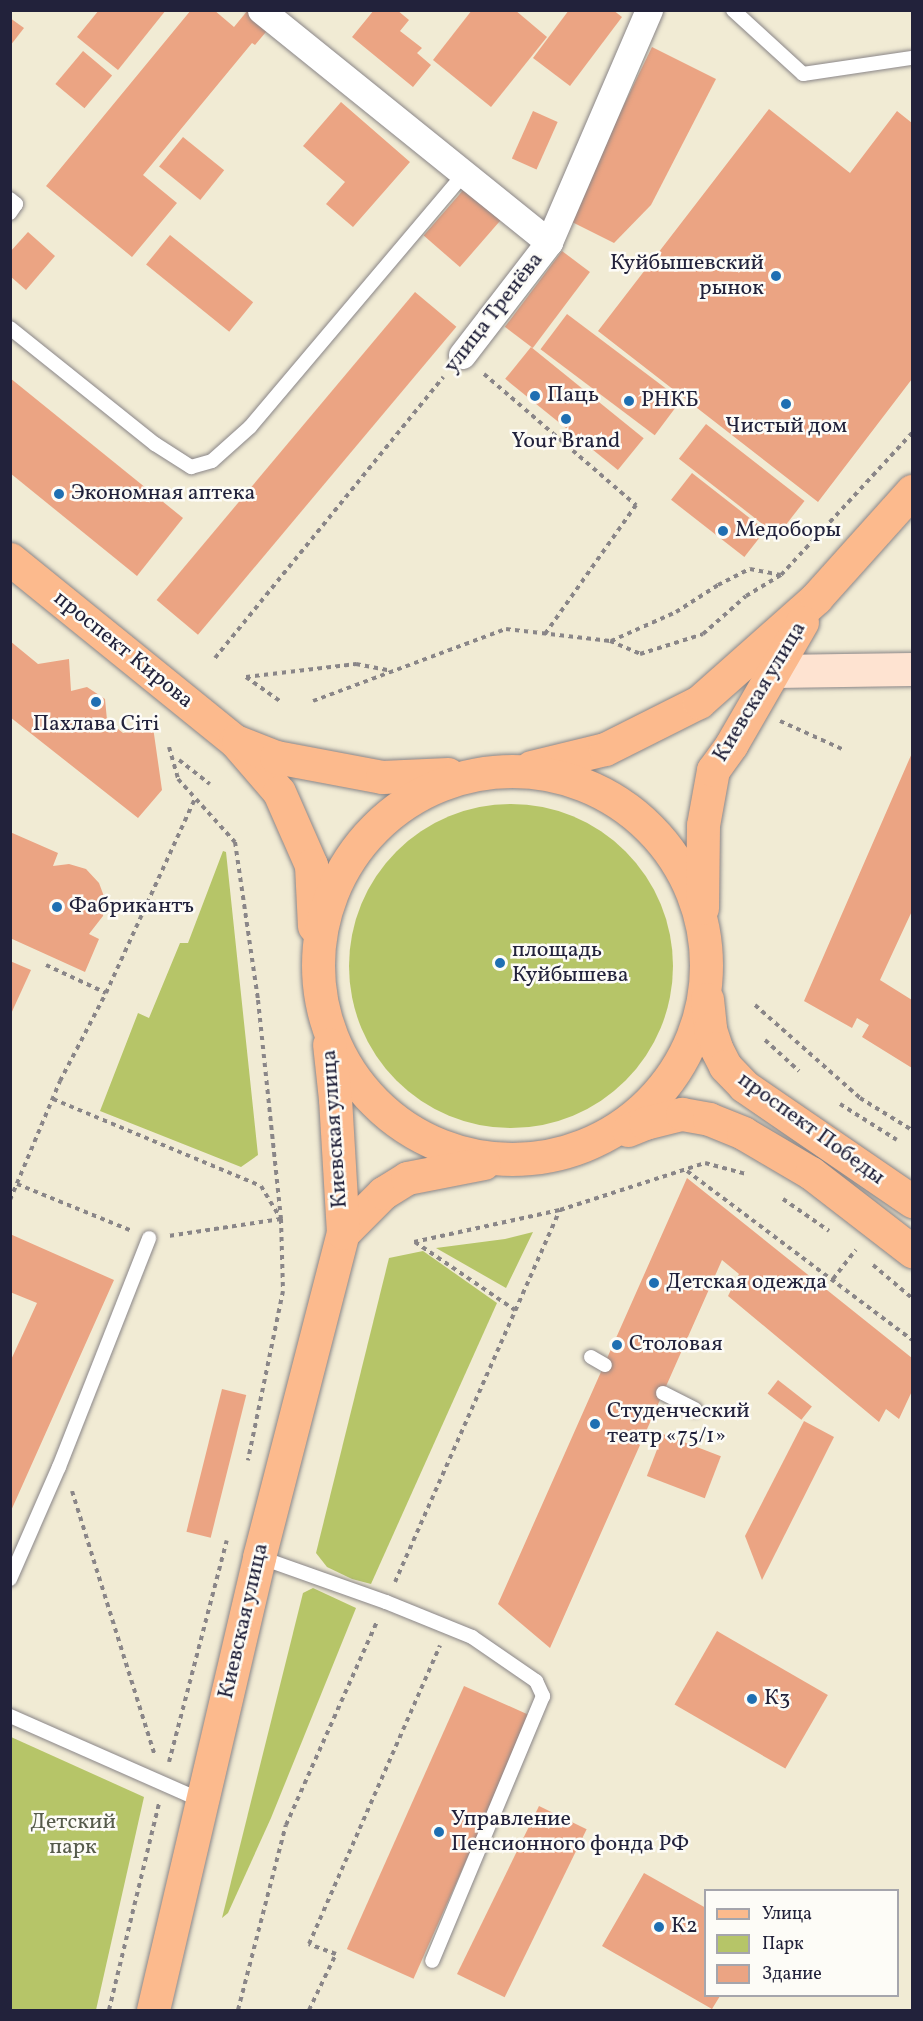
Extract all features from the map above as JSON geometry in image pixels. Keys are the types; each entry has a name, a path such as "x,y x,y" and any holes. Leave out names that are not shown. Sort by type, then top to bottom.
{"main road":[{"name":"Киевская улица","path":"506,771 605,749 699,702 816,598 912,491"},
{"name":"проспект Кирова","path":"10,559 235,741"},
{"name":"Киевская улица","path":"703,931 703,825 713,770 731,745 816,598"},
{"path":"775,671 912,669"},
{"path":"235,741 276,757 382,777 506,771 550,774 587,785 630,811 658,834 674,859 692,894 703,931 705,979 700,1010 691,1039 663,1092 643,1114 591,1145 561,1155 495,1161 449,1149 409,1129 373,1101 346,1065 327,1024 318,991 311,865 279,792 235,741"},
{"path":"318,991 318,951 326,907 344,865 371,830 405,801 446,781 506,771"},
{"name":"проспект Победы","path":"705,979 710,1029 725,1066 744,1086 912,1201"},
{"name":"Киевская улица","path":"153,2010 259,1557 343,1233 335,1099 327,1024"},
{"name":"проспект Победы","path":"591,1145 663,1118 682,1114 709,1119 742,1133 811,1173 912,1251"},
{"name":"Киевская улица","path":"343,1233 383,1193 407,1178 495,1161"}],"street":[{"path":"261,10 549,242"},
{"name":"улица Тренёва","path":"462,355 549,242 649,10"}],"lane":[{"path":"732,10 803,74 912,58"},
{"path":"10,328 155,444 191,467 212,461 250,427 464,174"},
{"path":"10,199 16,204 10,213"},
{"path":"10,1579 59,1467 149,1238"},
{"path":"591,1357 605,1365"},
{"path":"663,1393 695,1409"},
{"path":"259,1557 386,1602 472,1637 536,1681 543,1696 432,1961"},
{"path":"10,1716 203,1801"}],"path":[{"name":"улица Тренёва","path":"215,658 462,355"},
{"path":"462,355 636,505 545,634"},
{"path":"313,700 506,629 610,641 640,654 703,634 746,596 781,575 912,433"},
{"path":"610,641 675,612 718,585 750,569 781,575"},
{"path":"281,702 246,677 356,664 391,670"},
{"path":"777,720 842,749"},
{"path":"169,747 178,779 235,842 258,1000 281,1219 283,1291 248,1461"},
{"path":"178,760 210,784"},
{"path":"10,1200 53,1099 106,993 195,799"},
{"path":"46,965 106,993"},
{"path":"755,1005 860,1098 912,1130"},
{"path":"765,1040 799,1071"},
{"path":"53,1099 261,1186 281,1219"},
{"path":"840,1104 897,1140"},
{"path":"515,1310 414,1242 560,1210 705,1163 749,1175"},
{"path":"687,1170 912,1340"},
{"path":"17,1184 149,1238 281,1219"},
{"path":"783,1199 835,1235"},
{"path":"238,2010 286,1825 560,1210"},
{"path":"850,1246 864,1257"},
{"path":"833,1279 856,1250"},
{"path":"872,1264 912,1298"},
{"path":"73,1493 156,1760"},
{"path":"109,2010 164,1782 230,1530"},
{"path":"309,2010 336,1954 309,1944 448,1628"}],"green space":[{"path":"511,804 543,807 587,823 614,841 636,863 654,890 666,919 673,966 670,998 654,1042 636,1069 614,1091 587,1109 558,1121 511,1128 479,1125 435,1109 408,1091 386,1069 368,1042 356,1013 349,966 352,934 368,890 386,863 408,841 435,823 464,811"},
{"path":"223,851 226,852 258,1155 241,1167 100,1111 138,1013 149,1018 180,943 188,943"},
{"path":"533,1232 506,1288 436,1248 505,1239"},
{"path":"423,1251 497,1303 371,1584 352,1579 327,1567 316,1553 389,1258"},
{"path":"313,1588 356,1608 271,1818 228,1913 222,1918 303,1593"},
{"name":"Детский парк","path":"11,1737 144,1797 96,2010 11,2010"}],"building":[{"path":"99,10 166,10 118,70 77,37"},
{"path":"191,10 214,10 234,27 248,10 253,10 271,26 255,45 252,43 143,175 177,203 132,257 46,186"},
{"path":"374,10 397,10 409,20 400,31 422,48 417,53 431,65 413,87 352,37"},
{"path":"472,10 515,10 547,37 491,107 433,60"},
{"path":"569,10 613,10 622,17 570,86 533,58"},
{"path":"10,18 24,28 10,46"},
{"path":"652,47 716,79 651,205 614,243 568,220"},
{"path":"83,51 112,75 84,108 55,84"},
{"path":"341,102 410,162 353,227 326,204 345,182 303,146"},
{"name":"Куйбышевский рынок","path":"769,109 850,173 897,111 912,123 912,379 818,502 598,331"},
{"path":"533,111 558,122 537,169 512,159"},
{"path":"183,137 224,170 200,200 159,167"},
{"path":"465,188 501,219 460,267 424,236"},
{"path":"28,232 55,256 26,290 10,276 10,252"},
{"path":"170,235 253,302 229,332 146,265"},
{"path":"562,251 590,272 533,348 505,327"},
{"path":"415,292 456,327 198,635 157,600"},
{"path":"567,314 681,400 655,435 541,349"},
{"path":"531,347 644,438 618,470 505,379"},
{"path":"10,378 183,518 137,576 10,473"},
{"path":"706,424 805,501 777,536 679,459"},
{"path":"692,473 765,530 744,557 671,500"},
{"path":"10,641 38,664 69,659 71,691 87,687 105,699 107,720 123,733 153,727 162,790 138,818 10,717"},
{"path":"912,753 912,911 880,980 912,1000 912,1068 862,1037 869,1025 857,1018 852,1028 804,1001"},
{"name":"Фабрикантъ","path":"10,832 58,853 53,866 69,864 86,869 99,883 105,899 103,916 89,934 99,939 85,972 10,938"},
{"path":"10,961 31,970 10,1016"},
{"path":"687,1178 912,1358 912,1391 899,1419 886,1409 879,1422 728,1296 739,1274 722,1260 550,1648 498,1604"},
{"path":"10,1234 114,1280 10,1513 10,1362 37,1303 10,1292"},
{"path":"778,1380 812,1406 801,1420 768,1393"},
{"path":"222,1389 246,1395 211,1538 186,1532"},
{"path":"804,1421 834,1437 762,1580 745,1536"},
{"path":"663,1434 721,1456 705,1498 647,1476"},
{"name":"К3","path":"717,1631 828,1695 785,1769 674,1705"},
{"name":"Управление Пенсионного фонда РФ","path":"464,1686 531,1716 414,1979 347,1949"},
{"path":"539,1806 587,1829 505,1997 457,1974"},
{"name":"К2","path":"644,1873 704,1907 704,1997 719,1997 712,2009 602,1946"}],"place":[{"name":"Куйбышевский рынок","path":"776,276"},
{"name":"Паць","path":"535,396"},
{"name":"РНКБ","path":"629,401"},
{"name":"Чистый дом","path":"786,404"},
{"name":"Your Brand","path":"566,419"},
{"name":"Экономная аптека","path":"59,494"},
{"name":"Медоборы","path":"723,531"},
{"name":"Пахлава Сіті","path":"96,702"},
{"name":"Фабрикантъ","path":"57,907"},
{"name":"площадь Куйбышева","path":"500,963"},
{"name":"Детская одежда","path":"654,1283"},
{"name":"Столовая","path":"617,1345"},
{"name":"Студенческий театр «75/1»","path":"595,1424"},
{"name":"К3","path":"752,1699"},
{"name":"Управление Пенсионного фонда РФ","path":"439,1832"},
{"name":"К2","path":"659,1927"}]}
